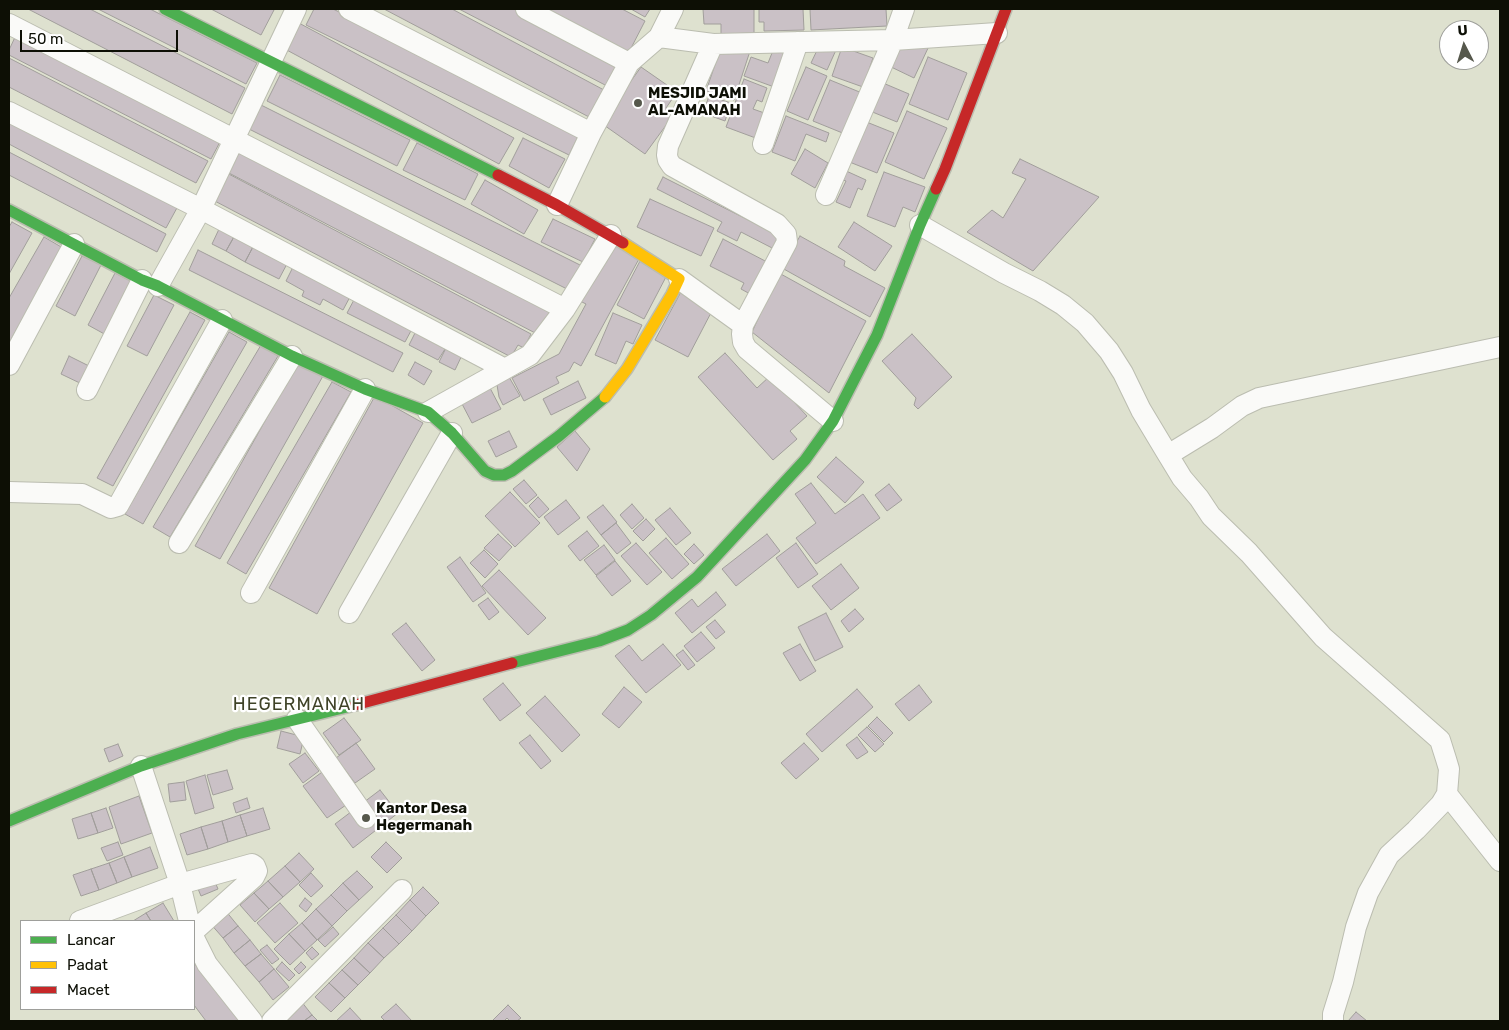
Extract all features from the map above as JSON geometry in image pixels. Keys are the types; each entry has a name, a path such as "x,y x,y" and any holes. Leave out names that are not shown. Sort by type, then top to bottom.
{"street":[{"path":"165,9 557,205 611,235 679,279 743,325"},
{"path":"87,390 150,283 201,209 296,9"},
{"path":"349,9 592,133"},
{"path":"526,9 629,63"},
{"path":"557,205 629,63 659,37 673,9"},
{"path":"826,195 893,40 904,9"},
{"path":"9,821 141,766 237,734 410,690 525,658 591,643 628,630 652,615 697,577 805,460 833,421 877,335 920,225 945,169 1006,9"},
{"path":"9,24 565,309"},
{"path":"659,37 712,44 893,40 997,33"},
{"path":"763,144 798,42"},
{"path":"712,44 668,146 668,160 672,166 778,224 786,234 787,242 743,325 743,342 747,349 833,421"},
{"path":"9,112 201,209 505,369"},
{"path":"9,210 292,356 364,389 428,412 452,433 485,471 494,475 504,475 512,471 560,436 608,394 627,369 679,279"},
{"path":"920,225 1004,273 1040,291 1063,305 1085,323 1109,350 1123,373 1141,410 1182,478 1211,516 1249,553 1323,637 1440,740 1449,769 1447,794 1441,804 1389,855 1368,893 1356,928 1333,1014 1334,1021"},
{"path":"428,412 530,355 565,309 611,235"},
{"path":"9,365 74,244"},
{"path":"9,492 82,494 111,508 118,506 222,320"},
{"path":"1168,455 1212,428 1242,406 1259,398 1500,346"},
{"path":"179,543 292,356"},
{"path":"251,593 364,389"},
{"path":"349,613 452,433"},
{"path":"296,719 366,818"},
{"path":"141,766 180,884 189,920"},
{"path":"1447,794 1500,861"},
{"path":"83,920 180,884 252,864 255,866 254,877 195,930"},
{"path":"272,1021 402,890"},
{"path":"195,940 207,964 252,1021"}],"building":[{"path":"28,9 90,9 245,88 232,114"},
{"path":"98,9 150,9 257,63 246,84"},
{"path":"211,9 271,9 274,10 261,35"},
{"path":"314,9 333,9 581,131 569,155 306,25"},
{"path":"384,9 452,9 604,90 589,117"},
{"path":"459,9 516,9 619,63 607,86"},
{"path":"546,9 622,9 645,21 629,52"},
{"path":"631,9 650,9 645,17"},
{"path":"703,9 754,9 754,33 721,34 721,24 704,24"},
{"path":"759,9 803,9 804,30 764,31 764,22 759,22"},
{"path":"810,9 886,9 887,26 811,30"},
{"path":"297,22 514,138 499,164 283,48"},
{"path":"17,33 222,138 211,159 9,55 9,50"},
{"path":"820,44 836,50 827,70 811,63"},
{"path":"895,44 929,46 914,78 887,65"},
{"path":"752,45 734,100 706,91 721,47"},
{"path":"842,47 873,58 863,87 832,76"},
{"path":"774,48 791,55 777,88 744,76 751,57 768,63"},
{"path":"928,57 967,73 948,120 909,104"},
{"path":"9,58 208,161 196,183 9,87"},
{"path":"641,67 677,92 666,108 672,117 645,154 601,123"},
{"path":"806,67 827,76 808,120 787,111"},
{"path":"280,75 410,140 397,166 267,101"},
{"path":"744,79 767,88 762,102 757,100 753,109 770,115 761,140 726,127"},
{"path":"830,80 862,93 845,134 813,121"},
{"path":"883,83 909,94 897,122 870,111"},
{"path":"709,96 731,103 725,121 703,113"},
{"path":"261,105 582,266 569,290 249,129"},
{"path":"907,111 947,128 924,179 885,162"},
{"path":"9,116 178,206 166,228 9,144"},
{"path":"786,116 829,133 826,142 806,134 795,161 772,152"},
{"path":"864,121 894,133 877,173 847,161"},
{"path":"523,138 565,159 549,188 509,166"},
{"path":"417,143 478,174 465,200 403,170"},
{"path":"240,149 552,311 539,335 227,172"},
{"path":"805,149 828,163 815,188 791,174"},
{"path":"9,152 166,234 157,252 9,175"},
{"path":"1020,159 1099,197 1033,271 967,232 992,210 1003,218 1026,179 1012,173"},
{"path":"844,170 866,180 862,190 858,188 850,208 836,202 846,181 840,179"},
{"path":"225,172 531,334 524,348 518,345 511,357 211,199"},
{"path":"884,172 925,187 915,212 903,207 895,227 867,216"},
{"path":"663,177 782,237 776,250 741,232 737,241 717,231 722,222 657,189"},
{"path":"485,180 538,210 524,234 471,204"},
{"path":"650,199 714,228 701,256 637,227"},
{"path":"553,219 595,239 583,262 541,242"},
{"path":"12,222 32,233 9,274 9,227"},
{"path":"854,222 892,246 875,271 838,247"},
{"path":"220,227 235,235 226,251 212,244"},
{"path":"235,235 254,245 245,262 226,251"},
{"path":"800,236 845,261 844,266 885,288 870,317 782,268"},
{"path":"44,237 63,248 9,343 9,298"},
{"path":"723,239 769,263 752,295 741,289 744,283 710,266"},
{"path":"608,241 640,257 581,366 574,362 569,371 556,377 559,383 524,401 512,378 559,354 586,304 576,299"},
{"path":"254,245 288,262 279,279 245,262"},
{"path":"198,250 403,353 393,372 189,270"},
{"path":"82,256 101,265 75,316 56,306"},
{"path":"640,261 667,275 644,319 617,305"},
{"path":"294,265 351,295 343,310 323,299 320,305 302,296 304,291 286,281"},
{"path":"115,273 135,283 108,336 88,325"},
{"path":"779,273 866,321 829,393 752,332"},
{"path":"682,290 714,307 688,357 655,340"},
{"path":"154,295 174,305 147,356 127,346"},
{"path":"355,298 413,327 405,342 347,313"},
{"path":"190,312 205,320 113,486 97,478"},
{"path":"613,313 642,325 633,344 626,341 616,364 595,355"},
{"path":"417,329 447,346 438,360 409,345"},
{"path":"229,332 247,342 143,524 125,514"},
{"path":"912,334 952,377 918,409 914,405 916,398 882,361"},
{"path":"261,345 278,356 170,537 153,527"},
{"path":"447,346 463,353 455,370 439,362"},
{"path":"725,353 757,388 770,376 807,416 790,431 797,439 773,460 698,377"},
{"path":"69,356 93,368 84,385 61,374"},
{"path":"298,362 323,376 220,559 195,546"},
{"path":"415,362 432,371 424,385 408,375"},
{"path":"509,377 520,396 503,405 499,397 496,379"},
{"path":"578,381 586,398 551,415 543,399"},
{"path":"332,382 351,392 246,574 227,563"},
{"path":"490,388 501,409 472,423 461,402"},
{"path":"375,396 423,423 317,614 269,588"},
{"path":"509,431 517,447 496,457 488,441"},
{"path":"575,431 590,449 577,471 557,447"},
{"path":"836,457 864,482 845,503 817,477"},
{"path":"524,480 537,495 526,504 513,489"},
{"path":"811,483 835,514 863,494 880,518 816,564 796,538 816,523 795,494"},
{"path":"889,484 902,500 887,511 875,495"},
{"path":"510,492 540,523 515,547 485,516"},
{"path":"538,497 549,509 539,518 529,506"},
{"path":"566,500 580,518 558,535 544,517"},
{"path":"632,504 644,518 632,529 620,515"},
{"path":"603,505 617,522 601,535 587,517"},
{"path":"670,508 691,533 676,545 655,520"},
{"path":"646,519 655,529 643,541 633,531"},
{"path":"616,523 631,543 617,554 601,535"},
{"path":"587,531 599,546 580,561 568,546"},
{"path":"498,534 512,547 499,561 484,548"},
{"path":"767,534 780,551 736,586 722,569"},
{"path":"666,538 689,564 672,579 649,553"},
{"path":"636,543 662,572 647,585 621,556"},
{"path":"796,543 818,574 798,588 776,558"},
{"path":"694,544 704,555 694,564 684,554"},
{"path":"604,545 615,560 596,575 584,560"},
{"path":"484,550 498,564 485,578 470,563"},
{"path":"460,557 486,593 473,602 447,567"},
{"path":"615,561 631,581 612,596 596,576"},
{"path":"841,564 859,588 831,610 812,586"},
{"path":"499,570 546,618 528,635 482,586"},
{"path":"716,592 726,605 692,633 675,613 692,599 698,607"},
{"path":"488,598 499,612 489,620 478,605"},
{"path":"855,609 864,619 849,632 841,621"},
{"path":"826,613 843,647 815,661 798,627"},
{"path":"715,620 725,632 716,639 706,627"},
{"path":"406,623 435,660 422,671 392,634"},
{"path":"701,632 715,648 697,662 684,646"},
{"path":"663,644 681,665 646,693 615,656 629,645 642,661"},
{"path":"800,644 816,671 800,681 783,653"},
{"path":"683,650 695,665 688,670 676,655"},
{"path":"503,683 521,705 500,721 483,699"},
{"path":"919,685 932,702 909,721 895,704"},
{"path":"624,687 642,702 619,728 602,714"},
{"path":"857,689 873,707 822,752 806,734"},
{"path":"545,696 580,735 562,752 526,713"},
{"path":"877,717 893,733 884,742 868,726"},
{"path":"344,718 361,740 339,755 323,733"},
{"path":"867,727 884,744 875,752 858,735"},
{"path":"281,731 304,737 300,754 277,748"},
{"path":"530,735 551,761 541,769 519,743"},
{"path":"857,737 868,752 857,759 846,745"},
{"path":"356,743 375,769 355,783 336,758"},
{"path":"804,743 819,759 796,779 781,763"},
{"path":"118,744 123,756 109,762 104,749"},
{"path":"305,753 319,771 303,783 289,764"},
{"path":"227,770 233,789 213,795 207,775"},
{"path":"325,770 349,803 327,818 303,786"},
{"path":"205,775 214,808 195,814 186,781"},
{"path":"184,782 186,800 170,802 168,784"},
{"path":"380,790 398,813 353,848 335,824"},
{"path":"139,796 152,833 121,844 109,807"},
{"path":"247,798 250,808 236,813 233,803"},
{"path":"106,808 113,828 98,833 91,813"},
{"path":"263,808 270,829 247,836 240,815"},
{"path":"91,813 98,833 78,839 72,819"},
{"path":"240,815 247,836 228,842 222,821"},
{"path":"222,821 228,842 208,849 201,827"},
{"path":"201,827 208,849 187,855 180,834"},
{"path":"118,842 123,855 107,861 101,848"},
{"path":"386,842 402,858 387,873 371,857"},
{"path":"150,847 158,868 132,877 124,857"},
{"path":"299,853 314,869 300,882 285,866"},
{"path":"124,857 132,877 117,883 109,863"},
{"path":"109,863 117,883 99,890 91,869"},
{"path":"285,866 300,882 283,897 268,881"},
{"path":"91,869 99,890 81,896 73,875"},
{"path":"357,871 373,887 359,900 343,883"},
{"path":"311,873 323,886 311,897 299,885"},
{"path":"213,877 218,889 201,896 196,884"},
{"path":"268,881 283,897 269,909 254,893"},
{"path":"343,883 359,900 347,911 331,895"},
{"path":"423,887 439,903 426,916 410,900"},
{"path":"254,893 269,909 255,922 240,905"},
{"path":"331,895 347,911 332,926 316,909"},
{"path":"305,898 312,904 306,912 299,906"},
{"path":"410,900 426,916 412,931 396,915"},
{"path":"163,903 173,920 150,920 146,913"},
{"path":"280,903 298,923 275,943 257,923"},
{"path":"316,909 332,926 317,940 302,923"},
{"path":"225,910 238,926 223,938 209,922"},
{"path":"146,913 150,920 135,920"},
{"path":"396,915 412,931 399,944 383,928"},
{"path":"302,923 317,940 305,951 289,934"},
{"path":"238,926 250,940 234,953 223,938"},
{"path":"333,927 339,934 325,947 318,940"},
{"path":"383,928 399,944 384,958 368,943"},
{"path":"289,934 305,951 290,965 274,949"},
{"path":"250,940 261,954 245,966 234,953"},
{"path":"368,943 384,958 370,973 354,958"},
{"path":"267,945 279,959 272,964 260,950"},
{"path":"312,947 319,954 312,960 306,953"},
{"path":"261,954 274,969 259,982 245,966"},
{"path":"354,958 370,973 358,985 342,970"},
{"path":"282,962 295,975 289,981 276,969"},
{"path":"301,962 306,967 299,974 294,969"},
{"path":"195,964 240,1021 206,1021 195,1006"},
{"path":"274,969 289,987 273,1000 259,982"},
{"path":"342,970 358,985 345,998 329,983"},
{"path":"329,983 345,998 331,1012 315,997"},
{"path":"301,1001 312,1015 304,1021 288,1021 283,1015"},
{"path":"396,1004 412,1021 385,1021 381,1017"},
{"path":"508,1005 521,1018 517,1021 510,1021 507,1018 504,1021 492,1021"},
{"path":"350,1008 362,1021 336,1021"},
{"path":"1356,1012 1367,1021 1348,1021"},
{"path":"312,1015 318,1021 304,1021"}],"traffic: fast":[{"path":"165,9 498,175"},
{"path":"512,663 599,641 628,630 651,615 697,577 805,460 833,421 877,335 936,189"},
{"path":"9,210 292,356 365,389 428,412 452,433 485,471 494,475 504,475 512,471 559,436 605,397"},
{"path":"9,821 141,766 237,734 355,705"}],"traffic: slow":[{"path":"605,397 627,369 679,279 623,243"}],"traffic: jam":[{"path":"936,189 1006,9"},
{"path":"498,175 557,205 623,243"},
{"path":"355,705 512,663"}],"place":[{"name":"MESJID JAMI AL-AMANAH","path":"638,103"},
{"name":"Kantor Desa Hegermanah","path":"366,818"}],"district":[{"name":"HEGERMANAH","path":"299,705"}]}
